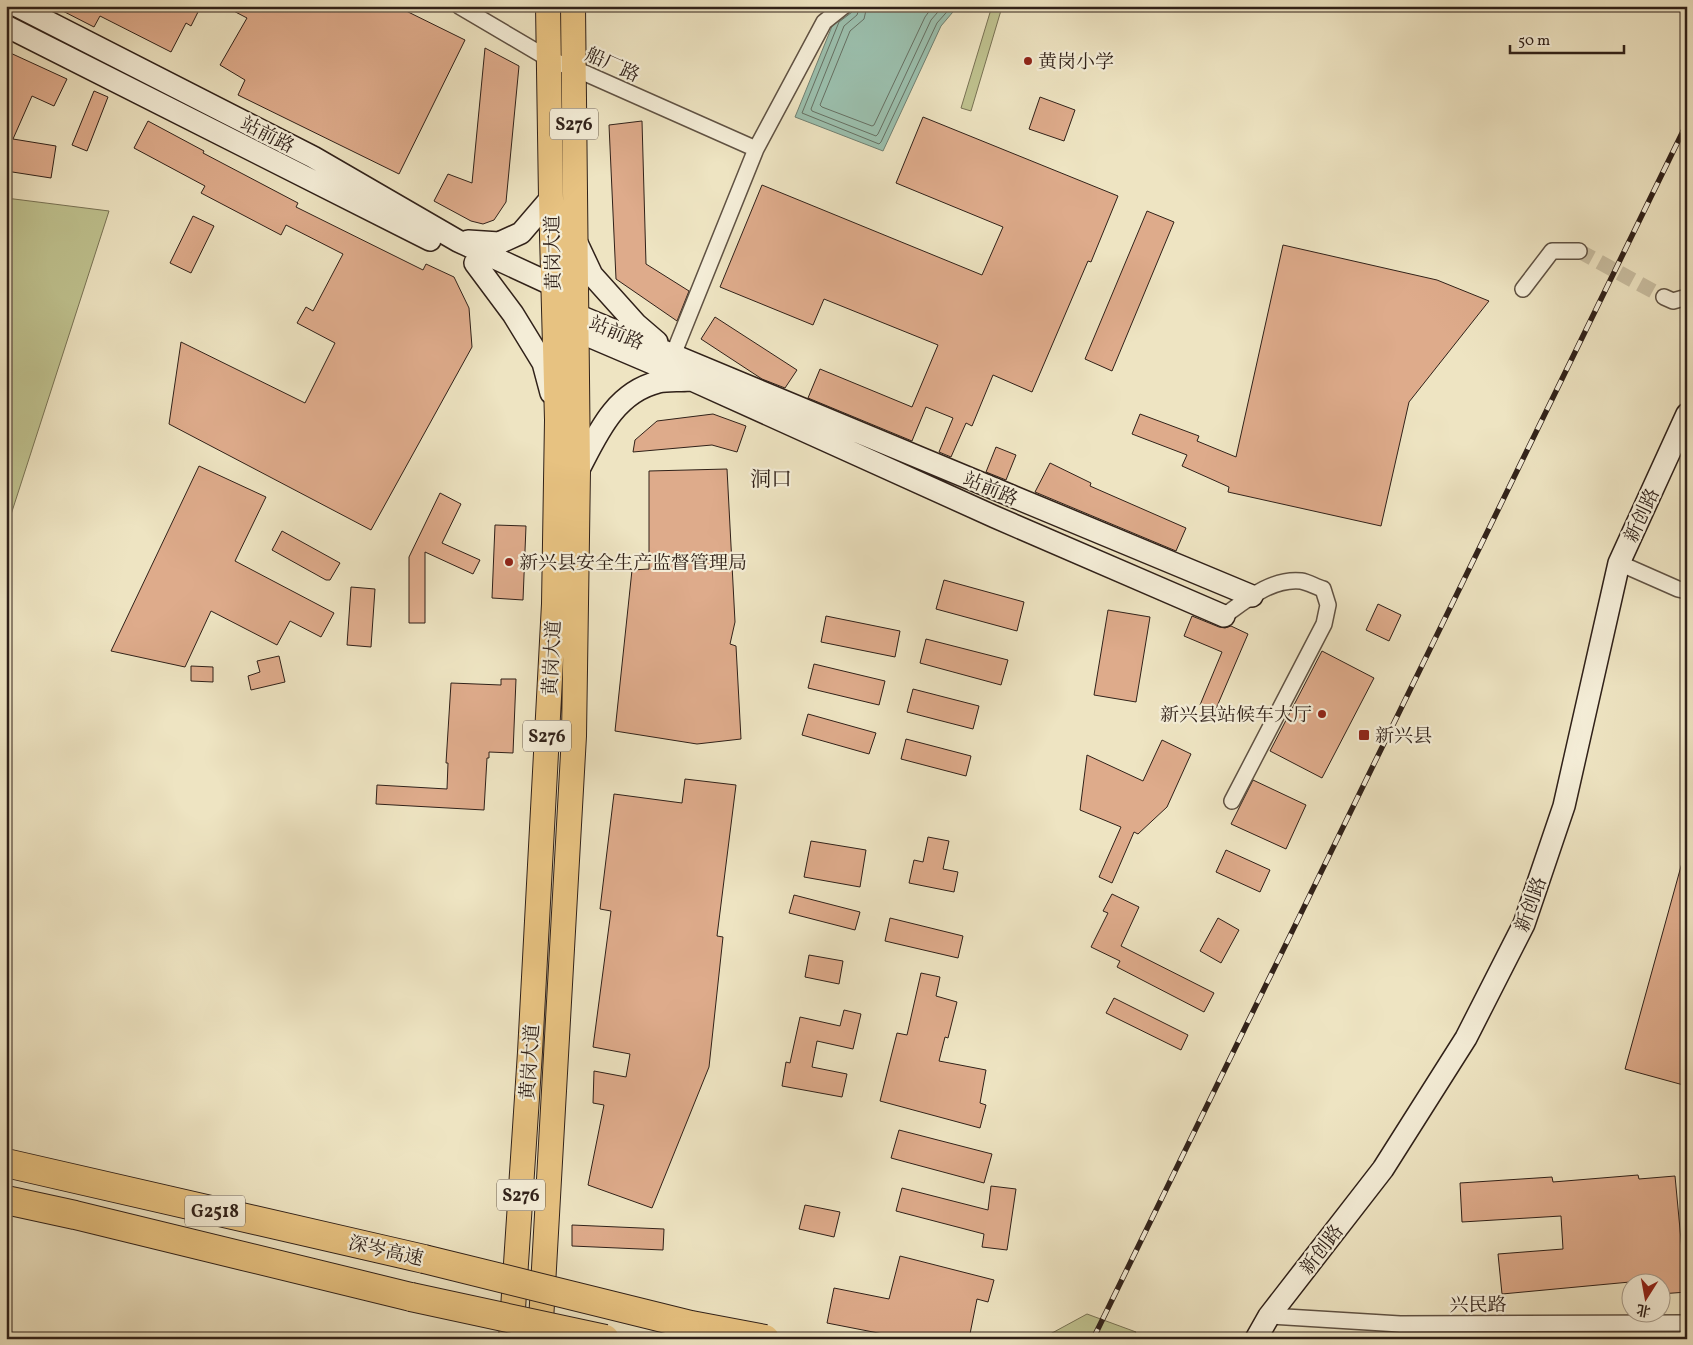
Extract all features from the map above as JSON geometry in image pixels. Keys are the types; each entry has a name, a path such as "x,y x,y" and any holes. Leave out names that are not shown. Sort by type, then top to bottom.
{"highway":[{"name":"深岑高速","path":"6,1163 424,1259 690,1325 765,1339"},
{"name":"深岑高速","path":"6,1200 75,1214 411,1297 605,1339"}],"main road":[{"name":"黄岗大道","path":"511,1339 530,1052 554,604 557,420 548,6"},
{"name":"黄岗大道","path":"540,1339 574,736 578,471 573,6"},
{"path":"530,1052 557,1054"}],"street":[{"name":"站前路","path":"17,6 313,157 458,241 553,292 577,323 692,380 995,517 1224,616"},
{"name":"船厂路","path":"458,6 549,59 756,149"},
{"path":"576,241 592,275 636,324 673,355 756,149 824,22 844,6"},
{"name":"站前路","path":"6,26 474,263 553,292"},
{"path":"458,241 499,243 522,233 551,198"},
{"path":"1523,289 1552,251 1579,251"},
{"path":"474,263 513,314 543,363 557,420"},
{"path":"1664,297 1673,301 1687,297"},
{"name":"站前路","path":"577,323 673,355 1252,596"},
{"path":"578,471 600,428 611,412 627,398 642,388 658,382 692,380"},
{"name":"新创路","path":"1256,1339 1269,1316 1382,1169 1466,1038 1524,924 1564,806 1619,563 1687,414"},
{"path":"1619,563 1678,589 1687,591"},
{"path":"1224,616 1252,596 1285,581 1303,581 1323,589 1328,605 1324,624 1232,802"},
{"name":"兴民路","path":"1269,1316 1400,1324 1687,1324"}],"shaded area":[{"path":"992,6 1002,7 971,111 961,108"},
{"path":"6,198 109,211 6,530"},
{"path":"1087,1314 1136,1332 1132,1339 1041,1339"}],"water":[{"path":"851,6 958,6 941,26 883,151 795,117 835,19"}],"building":[{"path":"53,6 201,6 191,26 186,23 171,52 100,16 94,27"},
{"path":"224,6 396,6 465,40 399,174 238,95 245,80 220,65 247,18"},
{"path":"485,48 519,66 506,202 494,220 483,224 471,221 434,201 448,174 472,183"},
{"path":"6,51 67,79 54,106 32,96 13,139 56,146 51,178 6,171"},
{"path":"94,91 108,97 87,151 72,145"},
{"path":"1040,97 1075,110 1064,141 1029,129"},
{"path":"923,117 1118,196 1091,262 1088,261 1032,392 993,375 972,426 966,423 951,457 939,452 953,418 926,407 912,441 808,398 820,369 912,407 938,345 824,299 813,325 720,287 762,185 982,275 1003,227 896,183"},
{"path":"148,121 204,151 203,153 298,203 296,207 423,270 426,264 454,277 469,308 472,347 371,530 169,424 181,342 305,403 335,343 297,323 306,307 313,311 343,254 286,225 281,235 201,193 205,186 134,148"},
{"path":"642,121 646,264 689,291 677,321 616,279 609,125"},
{"path":"1147,211 1174,222 1112,371 1085,359"},
{"path":"193,216 214,226 191,273 170,263"},
{"path":"1283,245 1437,280 1489,301 1409,402 1381,526 1228,492 1229,487 1182,466 1187,455 1132,434 1140,414 1199,436 1197,441 1236,457"},
{"path":"715,317 797,370 785,388 762,379 701,339"},
{"path":"713,414 746,426 737,452 712,445 633,452 635,440 657,421"},
{"path":"996,447 1016,455 1006,480 986,472"},
{"path":"1050,463 1091,483 1090,486 1186,528 1176,551 1035,492"},
{"path":"199,466 266,497 235,561 334,613 321,637 290,621 277,645 211,611 185,667 111,651"},
{"path":"727,469 735,622 730,644 736,646 741,739 697,744 615,731 632,570 649,569 649,471"},
{"path":"440,493 461,504 442,543 480,560 473,574 425,552 425,623 409,623 409,557"},
{"name":"新兴县安全生产监督管理局","path":"495,525 526,526 523,600 492,598"},
{"path":"282,531 340,563 330,580 326,580 272,550"},
{"path":"944,580 1024,602 1017,631 936,609"},
{"path":"351,587 375,589 371,647 347,645"},
{"path":"1378,604 1401,615 1389,641 1366,630"},
{"path":"1108,610 1150,617 1136,702 1094,695"},
{"path":"826,616 900,631 895,657 821,642"},
{"path":"1192,616 1219,627 1231,626 1248,634 1215,711 1200,705 1222,652 1184,636"},
{"path":"926,639 1008,660 1001,685 920,663"},
{"name":"新兴县站候车大厅","path":"1322,651 1374,678 1322,778 1270,751"},
{"path":"279,656 285,682 251,690 248,676 260,672 257,661"},
{"path":"814,664 885,681 879,705 808,688"},
{"path":"191,666 213,667 213,682 191,681"},
{"path":"501,679 516,679 513,753 489,752 484,810 376,804 377,785 447,789 448,763 446,763 451,683 501,685"},
{"path":"913,689 979,706 973,729 907,712"},
{"path":"808,714 876,733 869,754 802,735"},
{"path":"906,739 971,756 966,776 901,759"},
{"path":"1162,740 1191,754 1167,807 1138,834 1134,832 1112,883 1099,877 1121,827 1080,810 1087,755 1143,781"},
{"path":"685,779 736,785 717,936 723,937 709,1067 652,1208 588,1185 604,1105 593,1103 594,1071 626,1077 630,1054 593,1047 611,911 600,909 614,794 682,803"},
{"path":"1253,780 1306,805 1286,849 1231,824"},
{"path":"928,837 949,841 943,869 958,872 954,892 909,883 914,860 923,862"},
{"path":"811,841 866,850 860,887 804,877"},
{"path":"1226,850 1270,870 1260,892 1216,872"},
{"path":"1683,859 1687,860 1687,1086 1625,1069"},
{"path":"1112,894 1139,907 1121,946 1214,993 1204,1012 1117,967 1120,961 1091,947 1108,913 1103,911"},
{"path":"794,895 860,912 855,930 789,913"},
{"path":"890,918 963,936 958,958 885,941"},
{"path":"1218,918 1239,930 1221,963 1200,951"},
{"path":"809,955 843,961 839,984 805,977"},
{"path":"921,973 940,977 936,996 957,1002 948,1038 945,1037 939,1061 986,1070 980,1103 986,1105 980,1128 880,1101 897,1033 907,1035"},
{"path":"1114,998 1188,1035 1181,1050 1106,1013"},
{"path":"844,1010 861,1014 853,1049 817,1041 812,1067 847,1074 842,1097 782,1086 786,1062 790,1063 800,1017 840,1026"},
{"path":"899,1130 992,1154 984,1183 891,1158"},
{"path":"1638,1175 1639,1179 1675,1176 1684,1272 1687,1272 1687,1292 1670,1293 1670,1272 1620,1272 1620,1283 1502,1294 1498,1254 1563,1249 1561,1216 1462,1222 1460,1183 1552,1177 1553,1182"},
{"path":"991,1186 1016,1189 1007,1250 982,1247 984,1234 896,1211 902,1188 988,1210"},
{"path":"805,1205 840,1212 834,1237 799,1229"},
{"path":"572,1225 664,1229 663,1250 572,1246"},
{"path":"900,1256 994,1280 988,1302 977,1299 969,1339 909,1339 827,1323 834,1288 889,1299"}],"tunnel":[{"path":"1579,251 1664,297"}],"railway":[{"path":"1093,1339 1687,123"}],"place":[{"name":"黄岗小学","path":"1028,61"},
{"name":"新兴县安全生产监督管理局","path":"509,562"},
{"name":"新兴县站候车大厅","path":"1322,714"},
{"name":"新兴县","path":"1364,735"}],"district":[{"name":"洞口","path":"771,479"}]}
